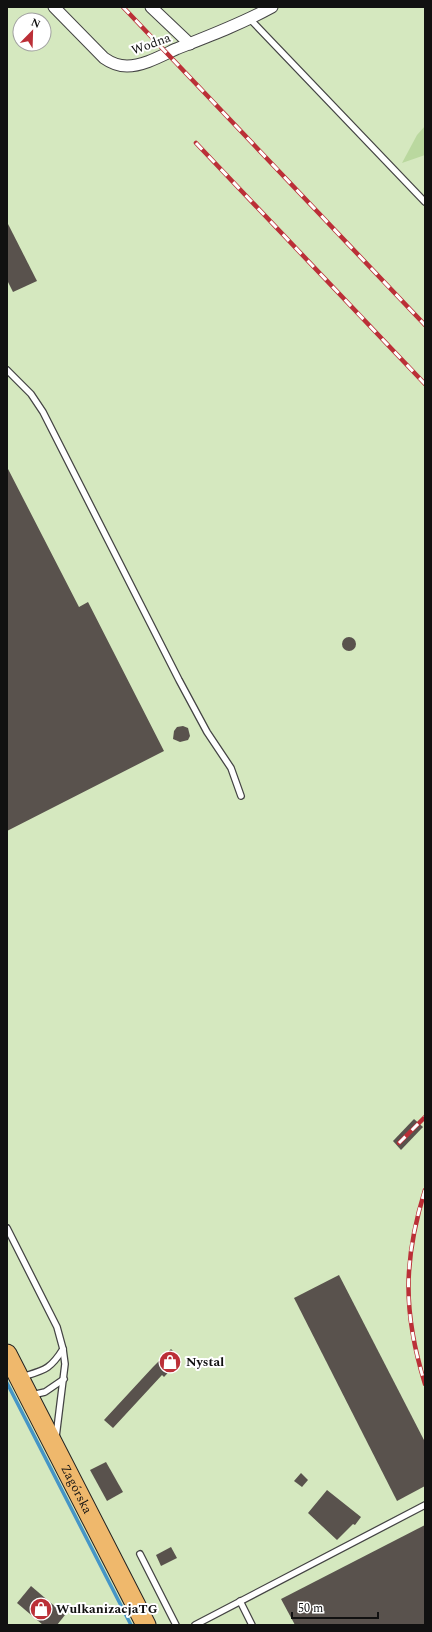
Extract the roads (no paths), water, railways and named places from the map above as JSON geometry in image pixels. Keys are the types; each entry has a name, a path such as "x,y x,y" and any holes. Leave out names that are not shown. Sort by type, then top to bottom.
{"highway":[{"name":"Zagórska","path":"7,1354 146,1625"}],"street":[{"name":"Wodna","path":"54,7 96,52 112,63 121,66 136,65 190,44 250,19 272,7"},
{"path":"152,7 190,44"}],"lane":[{"path":"250,19 425,202"},
{"path":"7,370 28,391 43,412 179,680 207,732 231,768 241,796"},
{"path":"7,1228 57,1327 63,1349 65,1364 64,1379 55,1447"},
{"path":"19,1378 44,1370 51,1366 63,1349"},
{"path":"28,1395 45,1392 64,1379"},
{"path":"194,1625 425,1505"},
{"path":"140,1554 176,1625"},
{"path":"240,1601 252,1625"}],"waterway":[{"path":"7,1383 131,1625"}],"railway":[{"path":"123,7 425,325"},
{"path":"196,143 425,384"},
{"path":"399,1143 425,1117"},
{"path":"425,1190 413,1240 408,1287 413,1334 425,1384"}],"place":[{"name":"Nystal","path":"170,1362"},
{"name":"WulkanizacjaTG","path":"41,1609"}]}
